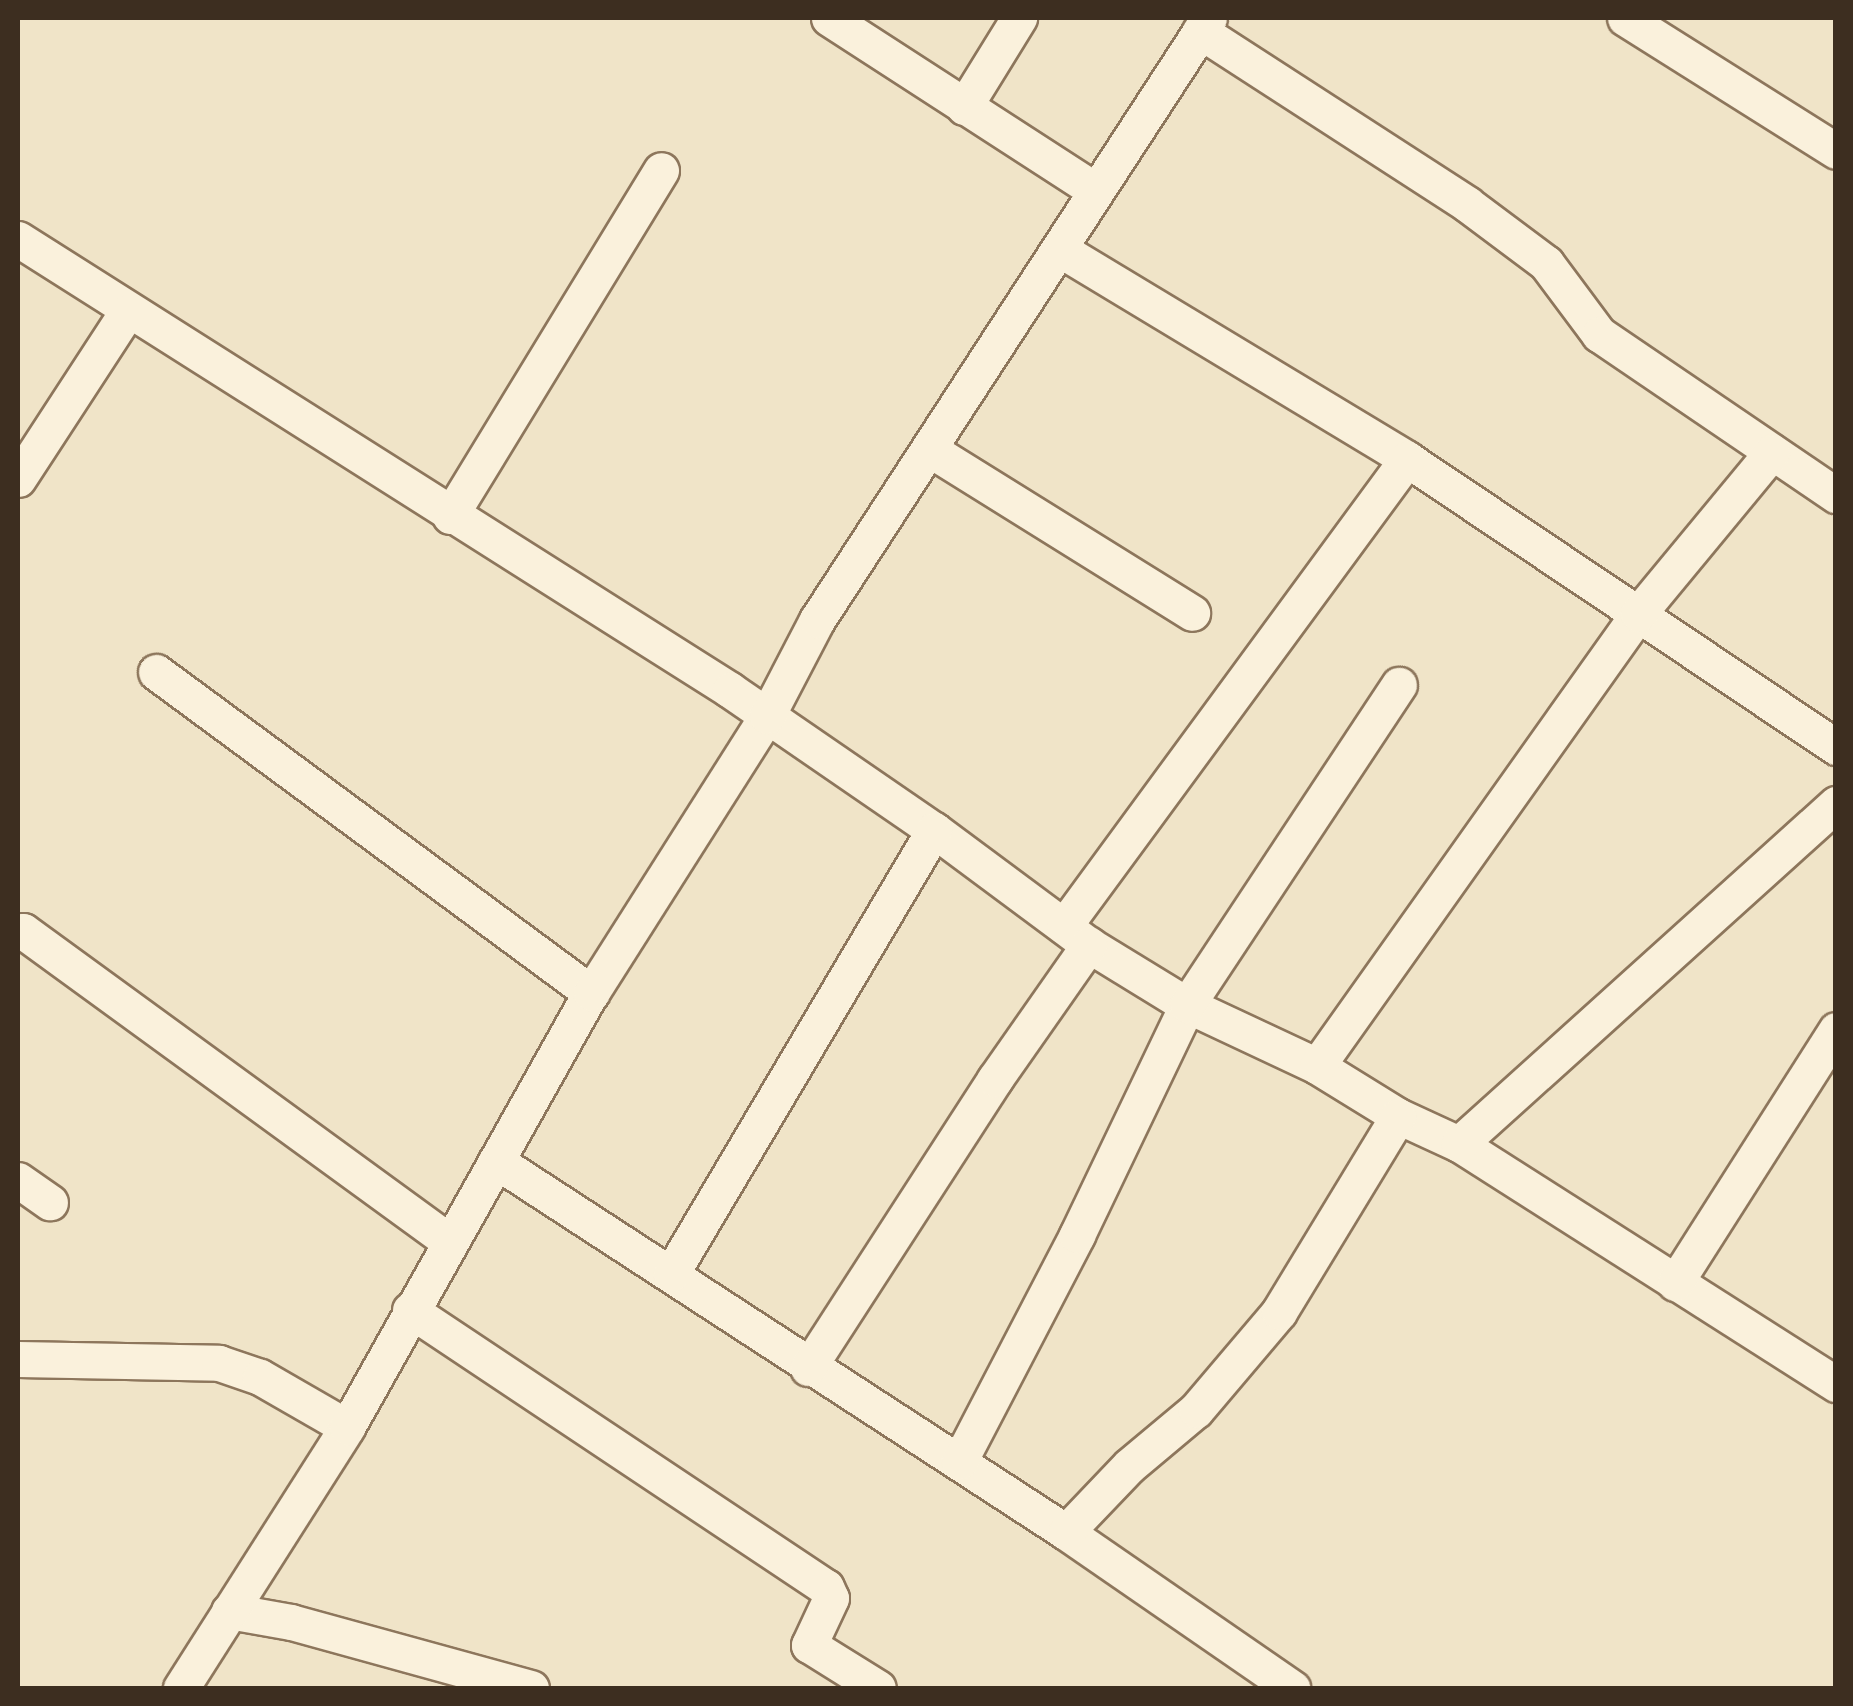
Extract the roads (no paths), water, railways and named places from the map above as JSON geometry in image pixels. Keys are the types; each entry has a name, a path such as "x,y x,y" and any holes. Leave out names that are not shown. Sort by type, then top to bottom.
{"street":[{"path":"964,106 1019,18"},
{"path":"1626,18 1836,151"},
{"path":"846,22 964,106 1095,190"},
{"path":"181,1688 347,1428 410,1310 592,993 767,716 817,620 1062,250 1095,190 1204,24 1467,204 1546,263 1599,334 1836,496"},
{"path":"450,516 661,170"},
{"path":"18,240 767,716 934,830 1076,936 1187,1005 1317,1066 1398,1116 1460,1144 1835,1382"},
{"path":"1062,250 1407,460 1836,747"},
{"path":"18,479 126,312"},
{"path":"929,449 1192,613"},
{"path":"1317,1066 1638,614 1772,452"},
{"path":"808,1368 995,1079 1076,936 1407,460"},
{"path":"156,672 592,993"},
{"path":"960,1462 1077,1235 1187,1005 1399,685"},
{"path":"1460,1144 1836,804"},
{"path":"671,1274 934,830"},
{"path":"18,932 23,931 450,1242"},
{"path":"1675,1283 1836,1030"},
{"path":"1066,1532 1129,1466 1196,1410 1278,1312 1398,1116"},
{"path":"496,1162 1066,1532 1292,1688"},
{"path":"18,1180 50,1202"},
{"path":"410,1310 826,1587 831,1598 808,1645 878,1688"},
{"path":"18,1359 219,1364 260,1377 347,1428"},
{"path":"229,1612 291,1622 530,1688"}]}
